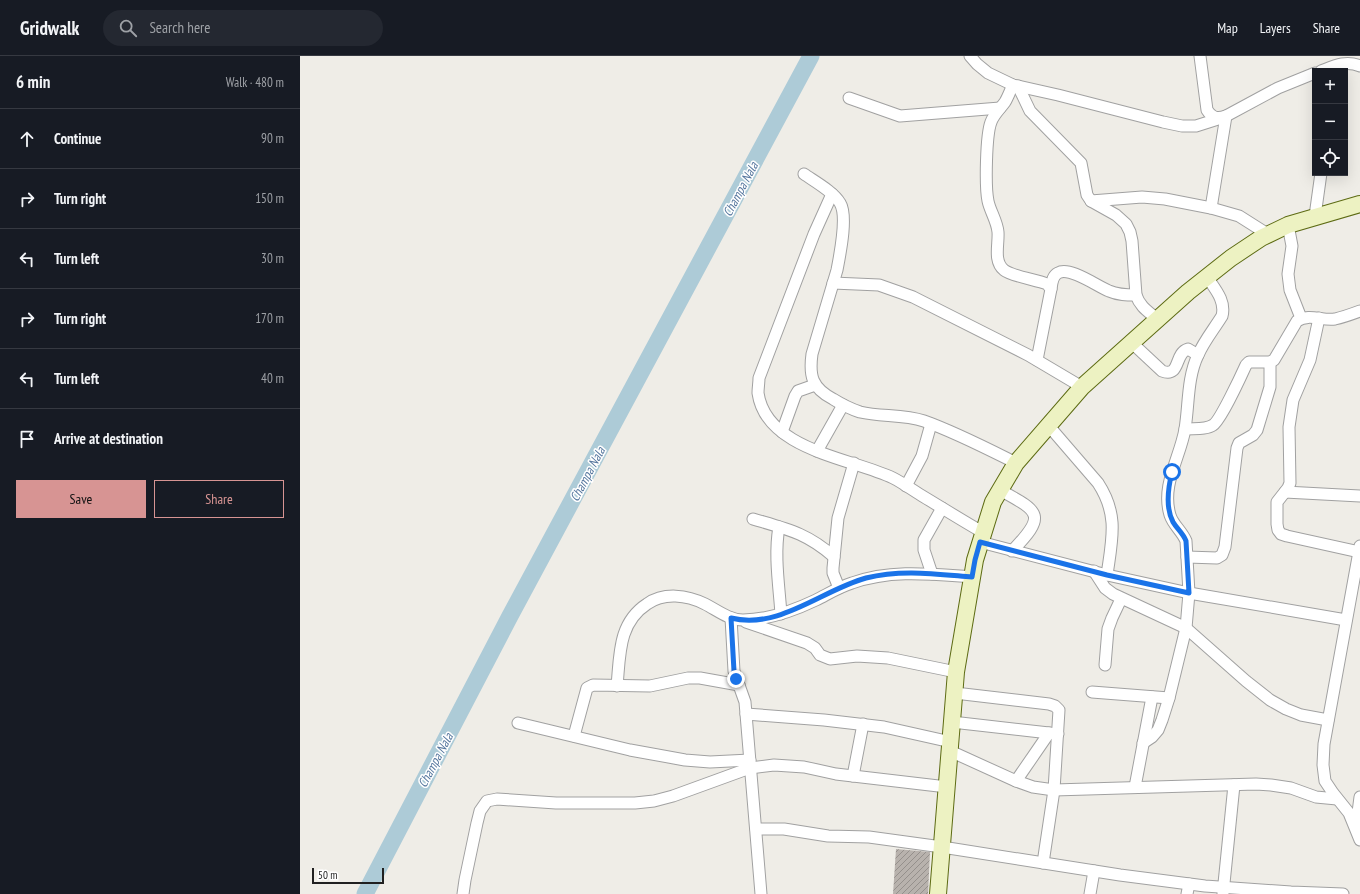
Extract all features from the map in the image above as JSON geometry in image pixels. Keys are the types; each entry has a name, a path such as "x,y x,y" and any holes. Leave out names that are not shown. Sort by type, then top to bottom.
{"main road":[{"path":"940,894 942,847 956,672 972,577 975,560 993,502 1016,462 1082,388 1157,319 1231,258 1288,225 1360,204"}],"street":[{"path":"970,56 988,73 1016,86 1182,126 1196,126 1222,117 1278,88 1312,74"},
{"path":"1200,56 1207,110 1210,116 1222,117"},
{"path":"1337,68 1346,63 1360,66"},
{"path":"1016,86 991,122 986,183 988,202 998,233 998,258 1000,266 1005,271 1047,284 1051,289"},
{"path":"1016,86 1030,111 1081,163 1087,195 1091,201 1116,215 1126,224 1130,232 1134,254 1136,295 1138,302 1157,319"},
{"path":"849,98 900,116 1000,108"},
{"path":"1211,208 1222,117"},
{"path":"804,174 832,194 840,203 843,217 840,256 812,354 810,366 811,376 815,385 821,392 843,405 860,412 905,417 931,424 1016,462"},
{"path":"1315,216 1321,176"},
{"path":"832,194 812,241 759,378 758,392 761,405 768,416 782,432 817,451 878,471 942,508 982,538 1012,551 1107,575 1189,593 1346,620"},
{"path":"1091,201 1142,197 1165,199 1211,208 1239,216 1269,235"},
{"path":"1288,225 1292,246 1288,274 1290,290 1301,318"},
{"path":"1038,360 1051,289 1054,276 1058,273 1062,271 1076,274 1116,294 1136,295"},
{"path":"1143,743 1152,737 1158,730 1169,698 1186,628 1189,593 1186,541 1183,534 1170,516 1168,494 1172,472 1185,428 1191,379 1198,355 1222,316 1224,310 1224,304 1207,277"},
{"path":"833,283 879,285 896,290 1038,360 1082,388"},
{"path":"1185,428 1202,428 1213,425 1220,416 1246,365 1250,362 1270,362 1274,360 1297,321 1301,318 1335,319 1360,311"},
{"path":"1319,318 1310,360 1293,400 1289,427 1290,483 1277,502 1277,524 1281,534 1287,536 1359,549 1328,720 1324,744 1323,765 1325,781 1349,814 1360,840"},
{"path":"1132,342 1162,371 1166,372 1171,372 1175,368 1184,350 1188,349 1198,355"},
{"path":"1187,557 1217,558 1222,555 1225,547 1237,448 1239,443 1253,435 1257,430 1270,387 1270,362"},
{"path":"782,432 798,391 815,385"},
{"path":"817,451 843,405"},
{"path":"906,486 922,456 931,424"},
{"path":"1048,425 1105,493 1110,506 1113,533 1107,575"},
{"path":"839,588 833,573 838,518 854,463"},
{"path":"1000,490 1031,509 1035,517 1034,526 1012,551"},
{"path":"1285,492 1360,496"},
{"path":"932,574 924,550 924,544 927,534 942,508"},
{"path":"753,520 790,530 812,540 834,557"},
{"path":"780,527 777,558 781,614"},
{"path":"1094,571 1105,588 1121,599 1186,628 1270,700 1301,715 1328,720"},
{"path":"736,619 768,617 781,614 839,588 868,578 889,574 905,573 972,577"},
{"path":"617,686 622,642 626,628 634,614 648,603 664,596 693,598 736,619 807,643 815,648 820,655 830,659 857,656 882,658 956,672"},
{"path":"1105,665 1108,629 1121,599"},
{"path":"736,619 734,671 745,702 761,894"},
{"path":"574,736 587,688 593,685 650,686 688,678 700,678 739,685"},
{"path":"1092,692 1169,698"},
{"path":"954,693 1049,704 1055,706 1059,710 1054,733 1054,790 1043,863"},
{"path":"1135,787 1152,696"},
{"path":"746,714 884,726 950,746 1016,781 1033,787 1054,790 1271,785 1291,788 1316,798 1337,799"},
{"path":"952,722 1054,733"},
{"path":"518,723 630,750 685,760 788,765 853,776 947,787"},
{"path":"853,776 863,724"},
{"path":"1016,781 1054,733"},
{"path":"463,894 480,811 487,801 497,799 556,803 654,801 673,796 750,764"},
{"path":"1223,891 1234,785"},
{"path":"1356,829 1360,797"},
{"path":"756,829 784,829 828,836 869,837 942,847 1094,871 1188,889 1343,894"},
{"path":"1090,894 1094,871"}],"building":[{"path":"896,849 930,852 928,894 893,894"}],"waterway":[{"name":"Champa Nala","path":"365,894 510,616 811,56"}],"route":[{"path":"736,679 734,671 731,618 754,620 775,616 797,608 853,582 889,574 923,573 972,577 980,542 1107,575 1189,593 1186,541 1183,534 1170,516 1168,504 1169,483 1172,472"}]}
